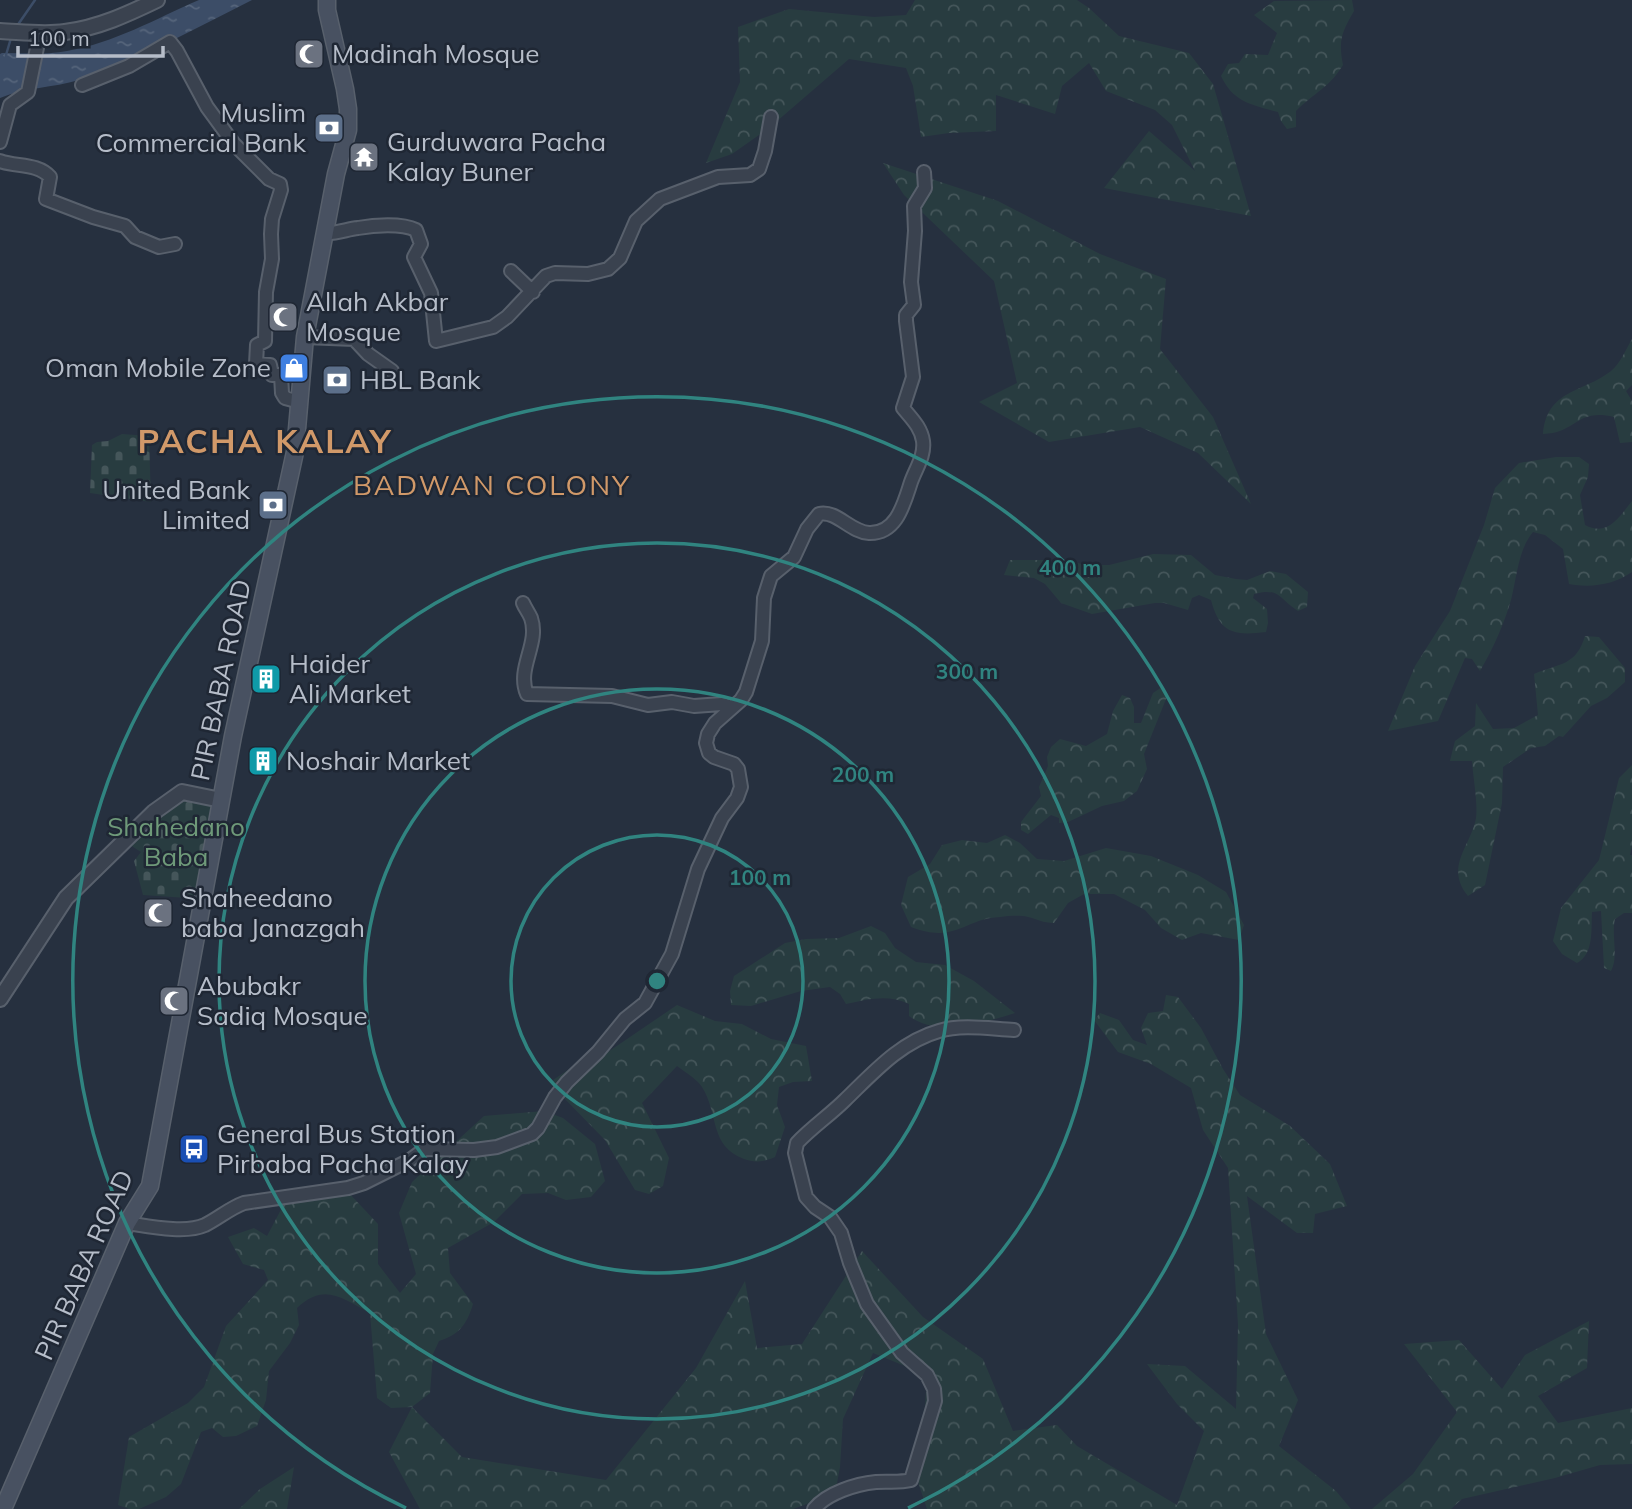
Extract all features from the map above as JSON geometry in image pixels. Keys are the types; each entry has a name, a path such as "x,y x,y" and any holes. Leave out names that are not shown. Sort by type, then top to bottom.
{"main road":[{"name":"PIR BABA ROAD","path":"3,1509 127,1223 150,1186 221,800 295,452 305,337 336,174 348,130 348,109 327,0"}],"street":[{"path":"0,32 64,33 89,28 131,13 157,0"},
{"path":"0,142 10,105 28,92 40,33"},
{"path":"82,85 128,66 170,42 207,107 234,144 269,179 280,184 282,190 272,219 272,259 266,292 265,341 257,345 256,364 270,365 272,375 281,375 285,398 300,402"},
{"path":"324,233 340,233 356,228 406,227 416,230 421,244 414,257 431,293 436,341 493,327 533,292 546,276 555,273 588,274 608,270 620,258 636,220 660,199 718,177 750,175 759,169 771,117"},
{"path":"0,161 34,167 47,173 49,182 46,199 125,226 135,237 159,247 176,244"},
{"path":"127,1223 163,1228 204,1225 230,1208 244,1203 323,1192 364,1183 410,1160 425,1149 474,1150 497,1147 532,1134 567,1082 598,1052 625,1019 645,1003 671,954 698,869 722,818 737,798 741,787 738,769 734,764 709,753 706,743 715,723 741,700 746,692 762,641 764,598 771,576 794,557 807,529 819,514 832,514 856,530 871,533 892,524 903,506 922,455 921,431 904,408 913,377 906,315 914,305 911,282 914,206 925,188 923,172"},
{"path":"511,271 533,292"},
{"path":"305,337 354,339 368,354 393,371"},
{"path":"523,603 531,618 533,632 523,677 527,694 612,696 648,705 671,702 694,706 722,704 732,707"},
{"path":"0,999 66,898 154,812 183,792 221,800"},
{"path":"814,1509 822,1500 860,1486 874,1482 911,1480 935,1401 934,1389 927,1375 902,1353 867,1304 841,1233 830,1217 806,1197 795,1153 797,1143 846,1100 865,1078 897,1052 939,1031 973,1028 1014,1030"}],"green space":[{"path":"915,0 1077,0 1119,36 1189,53 1213,84 1251,216 1104,188 1149,131 1195,171 1172,125 1155,110 1106,91 1089,63 1062,86 1055,114 996,95 996,131 921,137 913,86 906,68 849,59 769,128 732,154 706,163 740,82 738,27 789,9 874,17 906,15"},
{"path":"1352,0 1354,11 1341,42 1343,65 1327,85 1296,111 1296,127 1287,129 1278,112 1244,101 1231,92 1221,76 1228,64 1239,63 1245,54 1268,55 1277,33 1254,15 1274,1"},
{"path":"883,163 998,201 1100,254 1166,279 1160,349 1213,417 1251,504 1198,453 1140,427 1049,442 979,402 1017,383 994,281 904,195"},
{"path":"1632,339 1632,385 1626,391 1632,401 1632,442 1620,443 1614,417 1601,415 1584,418 1554,433 1543,434 1551,408 1568,394 1611,371"},
{"path":"122,434 149,436 151,502 90,493 92,445"},
{"path":"1556,457 1579,457 1589,464 1588,477 1580,495 1585,525 1600,529 1607,527 1632,501 1632,572 1602,584 1569,584 1563,549 1545,535 1533,532 1521,555 1505,618 1480,671 1472,659 1465,658 1438,721 1388,731 1415,666 1450,611 1484,525 1495,488 1519,463"},
{"path":"1153,554 1191,555 1215,575 1236,579 1247,580 1270,571 1286,574 1308,592 1307,607 1298,611 1274,593 1254,594 1253,598 1267,609 1266,632 1245,633 1224,626 1211,600 1199,595 1192,598 1188,610 1155,603 1092,614 1061,603 1045,584 1034,578 1004,575 1010,560 1063,560 1087,565 1109,565"},
{"path":"1585,636 1599,637 1625,668 1625,682 1607,698 1591,706 1563,737 1559,736 1545,746 1531,748 1503,767 1502,803 1485,885 1468,896 1458,876 1461,857 1476,818 1476,798 1472,761 1450,761 1455,741 1475,726 1476,703 1493,729 1514,728 1538,715 1534,674 1572,658"},
{"path":"1162,687 1168,694 1144,754 1147,769 1137,791 1124,801 1102,806 1068,822 1059,823 1059,818 1051,815 1028,834 1021,830 1021,822 1041,796 1039,787 1048,766 1047,757 1051,747 1060,739 1086,746 1107,734 1113,711 1122,695 1130,698 1134,707 1134,723 1141,723 1153,693"},
{"path":"1632,765 1632,913 1624,913 1615,919 1611,971 1604,968 1601,911 1592,912 1589,948 1577,963 1562,954 1553,941 1561,908 1599,860 1619,778"},
{"name":"Shahedano Baba","path":"173,797 221,800 202,899 143,895 134,861 141,852 127,843"},
{"path":"1005,835 1020,843 1037,859 1064,861 1106,848 1151,856 1198,875 1226,892 1244,925 1239,940 1201,933 1182,940 1161,928 1145,910 1114,894 1084,894 1068,903 1054,923 1014,916 987,919 949,932 926,932 911,927 901,905 908,877 930,864 942,845 962,840 987,843"},
{"path":"871,926 885,933 895,948 916,962 945,965 974,981 1015,1013 961,1026 934,1026 909,1016 909,1004 901,1001 878,998 846,1004 840,994 830,987 801,991 751,1006 731,1005 730,991 734,976 785,943 839,938"},
{"path":"1166,995 1178,997 1201,1028 1240,1095 1290,1126 1330,1164 1347,1206 1315,1214 1313,1233 1297,1233 1247,1196 1266,1334 1298,1400 1279,1446 1336,1491 1351,1509 927,1509 914,1470 923,1439 927,1375 873,1353 843,1419 840,1467 835,1494 793,1509 420,1509 389,1452 412,1407 462,1457 606,1480 696,1368 745,1281 757,1348 802,1344 862,1251 923,1317 983,1359 1013,1431 1057,1425 1077,1446 1177,1505 1204,1431 1177,1404 1147,1364 1185,1366 1236,1409 1238,1325 1228,1168 1203,1130 1191,1088 1151,1064 1118,1052 1094,1020 1100,1013 1119,1020 1133,1040 1147,1045 1141,1028 1148,1013 1163,1011"},
{"path":"677,1005 715,1021 742,1024 771,1039 806,1046 812,1081 793,1082 779,1087 777,1105 785,1127 775,1157 752,1161 733,1153 725,1146 702,1087 677,1066 642,1103 669,1158 663,1186 649,1194 635,1190 605,1140 561,1095 553,1080 575,1065 605,1054"},
{"path":"544,1111 563,1118 595,1144 605,1181 591,1197 566,1200 548,1193 522,1194 494,1222 448,1248 450,1273 473,1304 461,1328 452,1336 439,1341 433,1354 430,1393 412,1407 391,1408 377,1398 370,1313 333,1295 316,1296 297,1308 299,1325 290,1343 269,1371 266,1400 257,1426 236,1436 223,1437 212,1428 201,1432 181,1484 166,1497 139,1509 118,1505 129,1437 188,1403 204,1387 226,1326 268,1280 264,1270 243,1264 228,1237 254,1228 267,1236 285,1202 348,1192 378,1224 378,1264 400,1293 416,1274 399,1213 412,1182 484,1116"},
{"path":"1589,1321 1587,1368 1538,1396 1558,1423 1632,1408 1632,1464 1600,1465 1462,1499 1451,1509 1372,1509 1413,1474 1457,1412 1404,1344 1459,1340 1502,1389 1525,1355"},
{"path":"294,1467 287,1509 239,1509 260,1489"}],"water":[{"path":"199,0 252,0 167,43 101,72 69,83 0,98 2,53 51,53 84,47 118,36"}],"waterway":[{"path":"17,26 35,0"},
{"path":"6,55 11,38"}],"place":[{"name":"Madinah Mosque","path":"309,54"},
{"name":"Muslim Commercial Bank","path":"329,128"},
{"name":"Gurduwara Pacha Kalay Buner","path":"364,157"},
{"name":"Allah Akbar Mosque","path":"283,317"},
{"name":"Oman Mobile Zone","path":"294,368"},
{"name":"HBL Bank","path":"337,380"},
{"name":"United Bank Limited","path":"273,505"},
{"name":"Haider Ali Market","path":"266,679"},
{"name":"Noshair Market","path":"263,761"},
{"name":"Shaheedano baba Janazgah","path":"158,913"},
{"name":"Abubakr Sadiq Mosque","path":"174,1001"},
{"name":"General Bus Station Pirbaba Pacha Kalay","path":"194,1149"}],"district":[{"name":"PACHA KALAY","path":"265,441"},
{"name":"BADWAN COLONY","path":"492,485"}]}
